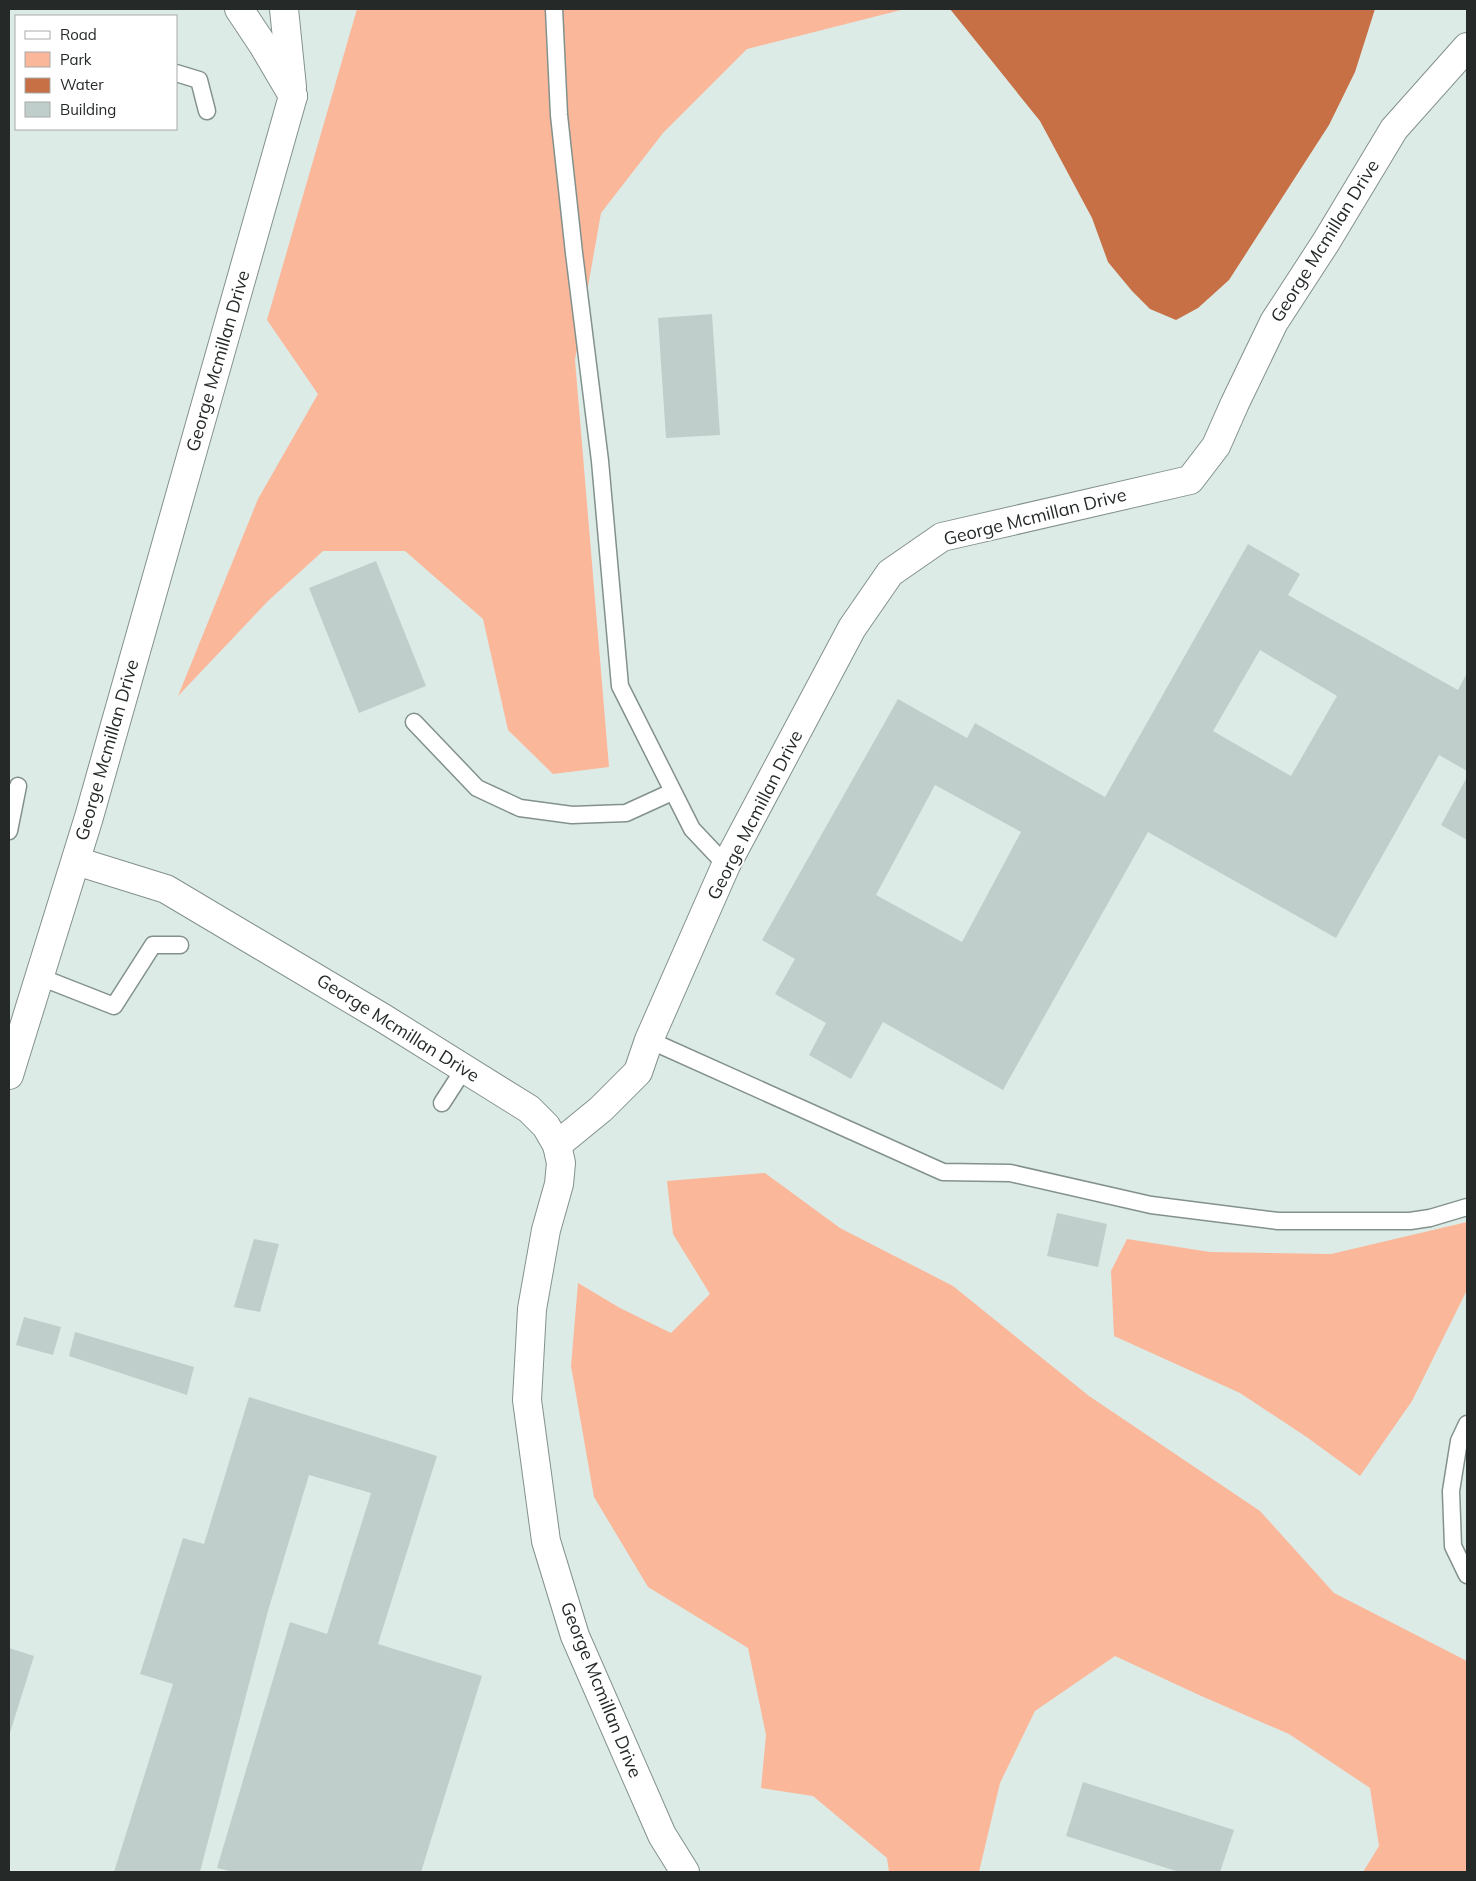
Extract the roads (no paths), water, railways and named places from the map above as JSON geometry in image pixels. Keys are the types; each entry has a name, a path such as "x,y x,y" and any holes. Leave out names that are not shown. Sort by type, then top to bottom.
{"street":[{"path":"239,9 293,96"},
{"name":"George Mcmillan Drive","path":"284,9 293,96 76,861 166,889 383,1018 529,1109 546,1126 557,1145 561,1163 559,1184 546,1230 532,1309 527,1400 546,1541 575,1636 662,1835 685,1872"},
{"name":"George Mcmillan Drive","path":"557,1145 601,1109 638,1072 649,1040 726,865 852,628 890,573 942,537 1190,480 1216,446 1274,322 1326,242 1394,129 1467,47"},
{"path":"9,1075 76,861"}],"lane":[{"path":"554,9 559,115 600,461 620,686 692,829 726,865"},
{"path":"178,74 199,80 207,111"},
{"path":"414,722 477,788 520,808 572,815 626,813 672,792"},
{"path":"9,831 18,786"},
{"path":"40,978 114,1006 153,945 180,945"},
{"path":"649,1040 943,1172 1010,1173 1151,1206 1278,1221 1410,1221 1430,1218 1467,1207"},
{"path":"442,1103 464,1069"},
{"path":"1467,1424 1458,1441 1451,1491 1453,1546 1467,1575"}],"water":[{"path":"950,9 1375,9 1355,72 1329,125 1229,280 1198,308 1176,320 1150,309 1108,262 1092,218 1040,121"}]}
